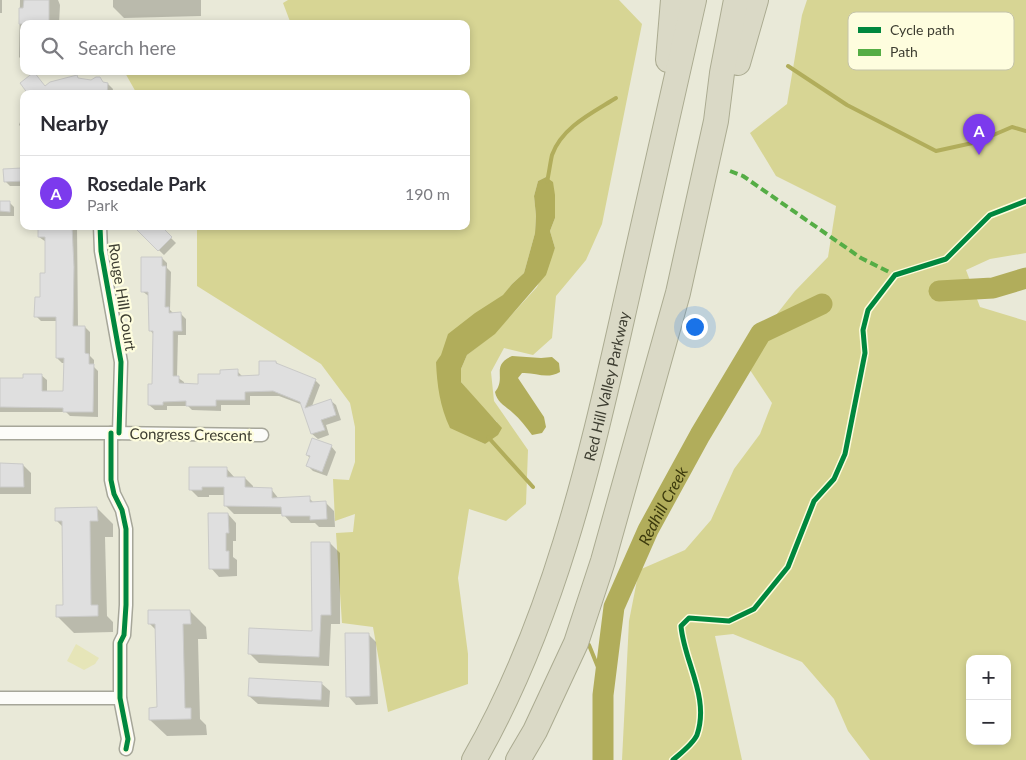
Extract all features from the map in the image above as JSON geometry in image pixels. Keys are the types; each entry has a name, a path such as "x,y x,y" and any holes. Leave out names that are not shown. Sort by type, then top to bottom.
{"highway":[{"path":"658,162 673,0"},
{"name":"Red Hill Valley Parkway","path":"474,760 492,729 516,676 543,608 562,553 584,478 605,397 694,0"},
{"path":"518,760 535,731 576,643 603,561 678,293 716,121 722,73 736,0"},
{"path":"716,121 734,75 756,0"}],"street":[{"name":"Rouge Hill Court","path":"100,230 101,251 120,362 112,480 114,494 122,510 126,529 126,605 124,635 120,643 120,698 128,739 126,749"},
{"name":"Congress Crescent","path":"0,434 262,435"},
{"path":"0,698 120,698"}],"green space":[{"path":"76,644 99,658 95,664 84,670 67,661"}],"shaded area":[{"path":"288,0 619,0 642,24 602,224 586,260 556,296 552,338 533,355 504,348 491,372 494,401 528,450 526,504 506,521 469,509 458,578 468,654 468,684 388,712 373,627 342,623 336,533 353,532 355,514 335,521 333,479 349,480 355,462 355,427 350,403 321,364 197,286 197,230 470,230 470,90 135,90 126,75 470,75 470,20 289,20 283,3","holes":["546,177 555,218 550,231 555,248 537,287 495,333 467,355 461,369 461,382 497,422 485,444 475,439 436,362 492,303 504,295 524,273 535,233 534,196 538,181"]},
{"path":"807,0 1026,0 1026,253 990,259 966,270 980,307 1026,321 1026,760 870,760 848,731 834,699 802,662 733,634 715,636 742,760 622,760 629,621 639,570 685,550 711,520 734,469 760,434 772,403 742,358 795,291 828,257 836,206 776,176 750,133 787,104 802,15"},
{"path":"546,177 553,182 555,195 555,218 550,231 555,248 546,275 495,334 467,355 461,369 461,382 502,428 498,435 485,444 450,428 440,396 436,362 441,355 448,334 475,313 503,295 524,273 535,233 534,196 538,181"},
{"path":"512,356 552,357 559,363 560,372 555,374 546,376 522,373 518,378 544,417 546,427 542,433 532,435 521,420 500,402 496,396 495,392 500,381 500,368 505,360"}],"building":[{"path":"24,0 49,0 49,20 20,20 19,24 19,8 23,8"},
{"path":"30,75 36,75 45,86 50,82 77,75 78,78 91,80 100,77 103,82 108,83 107,90 25,90 20,83"},
{"path":"20,168 20,181 4,182 3,169"},
{"path":"0,201 10,201 10,212 0,211"},
{"path":"38,230 72,230 73,326 85,326 85,353 89,354 89,364 94,364 93,412 63,412 63,408 0,407 0,378 23,378 23,374 42,374 42,391 63,391 64,358 56,358 56,317 34,317 35,297 40,297 40,273 45,273 45,237 38,237"},
{"path":"137,230 165,230 172,237 158,251"},
{"path":"141,257 162,257 162,266 166,266 165,307 169,307 169,313 181,312 182,331 173,331 173,376 179,376 179,383 198,384 198,374 220,374 220,370 238,369 238,376 259,375 259,361 276,361 276,363 316,379 305,408 331,399 336,415 321,420 325,430 311,434 300,402 273,391 245,392 245,400 216,400 216,406 186,406 186,401 163,402 163,405 148,405 148,384 152,384 153,331 149,331 148,292 141,292"},
{"path":"312,438 332,445 322,472 306,466 310,456 306,455"},
{"path":"0,463 23,464 24,487 0,487"},
{"path":"189,467 227,467 227,477 245,477 245,487 272,488 272,498 310,496 310,502 326,501 327,519 310,520 310,516 282,516 281,507 224,506 224,487 202,487 202,490 189,490"},
{"path":"97,507 98,521 90,521 91,605 98,605 98,616 56,617 56,605 63,605 62,521 55,521 55,508"},
{"path":"208,513 228,513 229,533 226,533 226,551 229,551 229,569 209,569"},
{"path":"311,542 330,542 331,615 321,615 319,657 248,654 249,628 312,631"},
{"path":"148,610 190,610 191,624 183,624 185,708 191,708 191,719 149,720 149,708 157,707 155,624 148,624"},
{"path":"345,633 369,633 370,696 346,697"},
{"path":"249,678 322,682 321,700 248,696"}],"waterway":[{"path":"788,66 847,105 936,151 977,142 1012,127 1026,131"},
{"path":"547,182 552,155 563,136 588,115 616,98"},
{"name":"Redhill Creek","path":"939,291 993,288 1026,278"},
{"name":"Redhill Creek","path":"603,760 603,695 614,607 648,530 700,435 761,333 822,304"},
{"path":"488,437 533,487"},
{"path":"589,645 604,682"}],"marked path":[{"path":"730,171 743,176 861,258 895,275"}],"cycle path":[{"path":"673,760 695,738 700,721 698,693 681,626 689,618 729,621 754,609 788,567 814,501 834,479 845,454 865,353 863,330 868,310 895,275 946,259 990,215 1026,201"},
{"path":"100,230 101,251 121,362 119,433"},
{"path":"111,433 111,480 114,494 122,510 126,529 126,605 124,635 120,643 120,698 128,739 126,749"}],"place":[{"name":"Rosedale Park","path":"979,155"}]}
